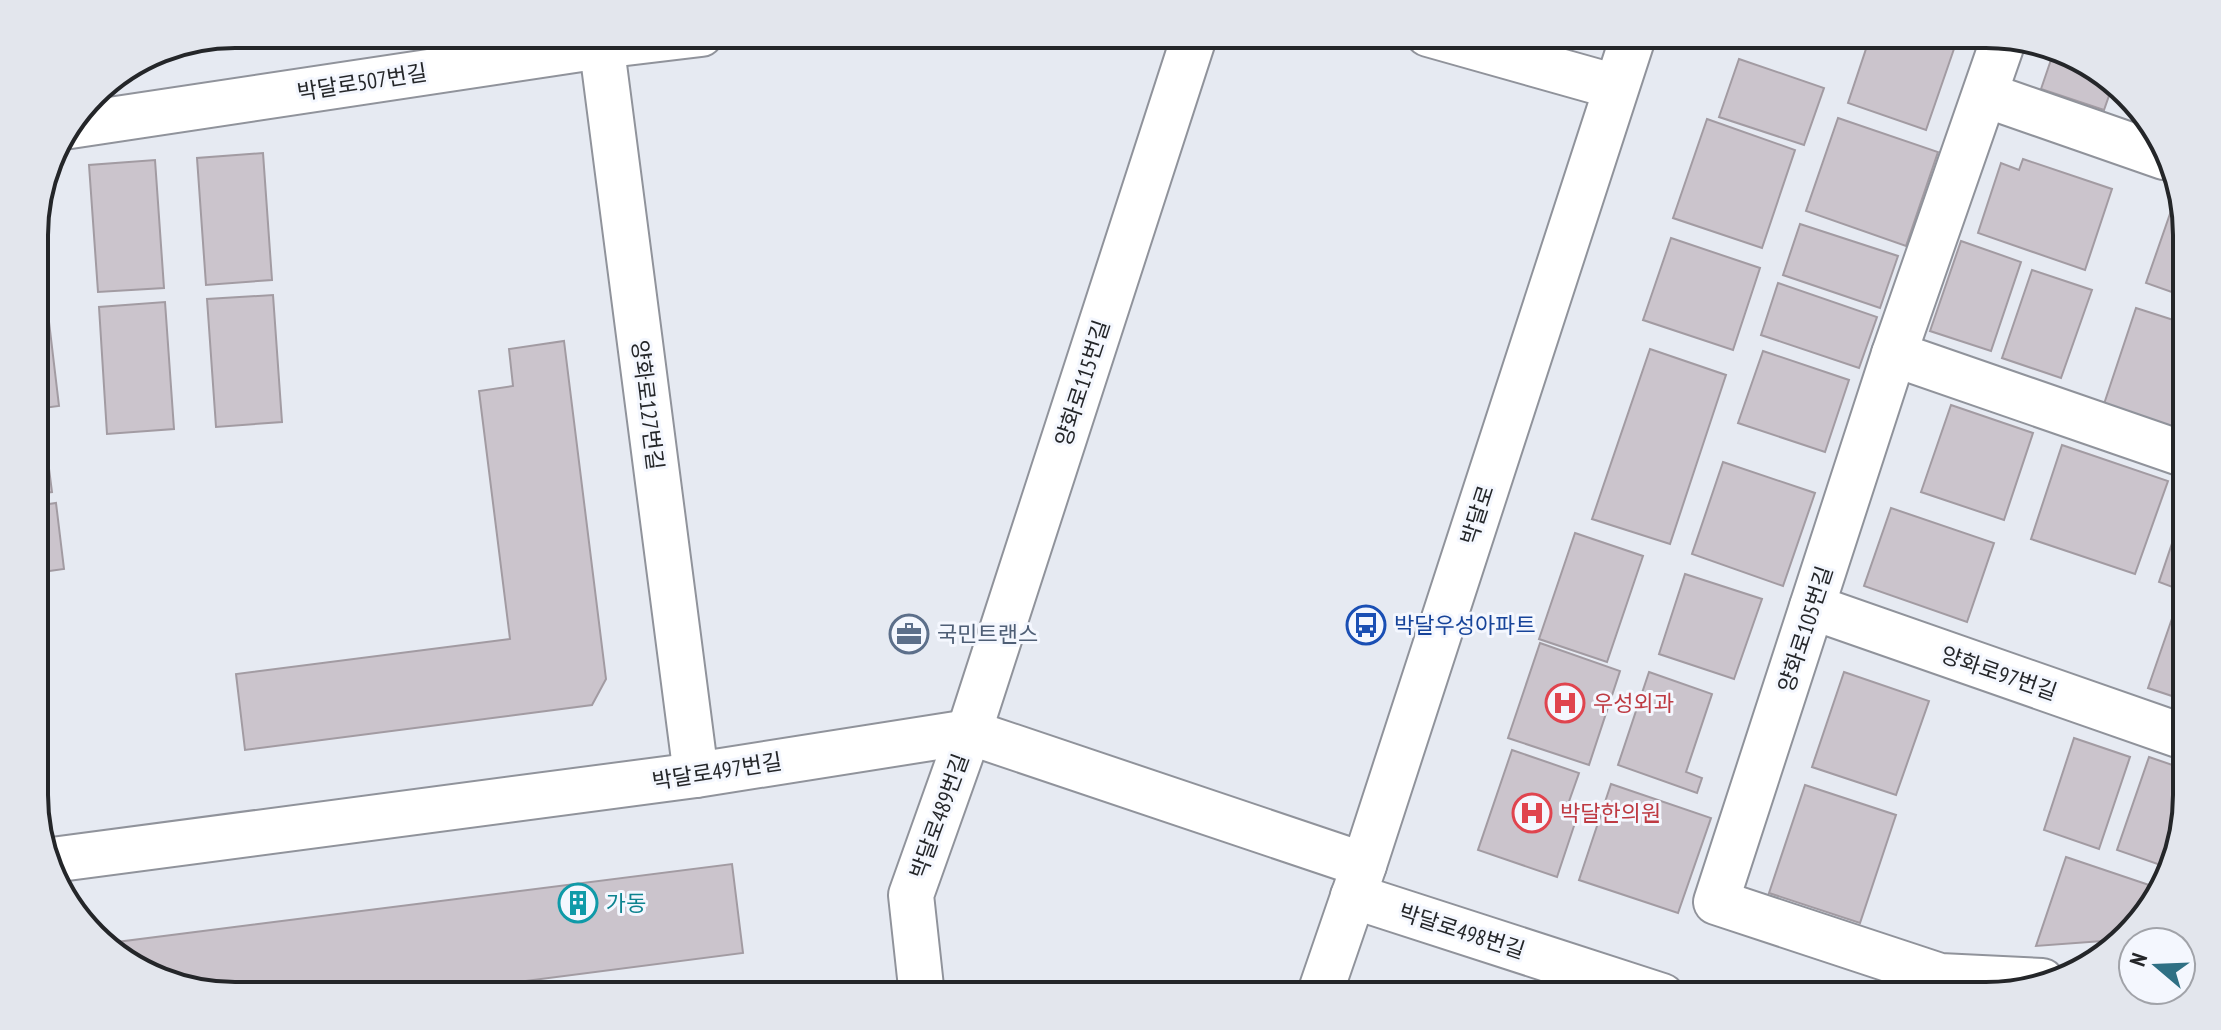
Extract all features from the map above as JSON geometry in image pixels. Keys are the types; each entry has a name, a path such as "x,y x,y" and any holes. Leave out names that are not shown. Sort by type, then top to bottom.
{"street":[{"name":"박달로507번길","path":"85,124 552,48"},
{"name":"양화로127번길","path":"602,48 696,775"},
{"name":"양화로115번길","path":"969,732 1190,48"},
{"path":"1478,48 1616,87"},
{"name":"박달로","path":"1324,982 1629,48"},
{"name":"양화로105번길","path":"2001,48 1894,354 1716,902 1940,976 2013,980"},
{"path":"1986,95 2154,154"},
{"path":"1894,354 2173,451"},
{"name":"양화로97번길","path":"1812,607 2173,733"},
{"name":"박달로497번길","path":"59,859 696,775 969,732 1358,881"},
{"name":"박달로489번길","path":"920,982 911,895 969,732"},
{"name":"박달로498번길","path":"1358,881 1625,982"}],"building":[{"path":"1866,48 1954,48 1926,130 1848,103"},
{"path":"1739,59 1824,88 1804,145 1719,117"},
{"path":"2051,60 2080,73 2109,95 2104,110 2041,89"},
{"path":"1838,118 1938,152 1906,246 1806,211"},
{"path":"1707,119 1795,150 1762,248 1673,218"},
{"path":"263,153 272,280 206,285 197,158"},
{"path":"2023,159 2112,189 2085,270 1978,233 2001,163 2019,170"},
{"path":"155,160 164,288 98,292 89,165"},
{"path":"2171,211 2173,292 2146,283"},
{"path":"1800,224 1898,256 1880,308 1783,275"},
{"path":"1671,238 1760,268 1733,350 1643,320"},
{"path":"1961,241 2021,262 1991,351 1930,331"},
{"path":"2032,270 2092,290 2061,378 2002,358"},
{"path":"1778,283 1877,317 1859,368 1761,335"},
{"path":"273,295 282,422 216,427 207,299"},
{"path":"165,302 174,429 107,434 99,307"},
{"path":"2136,308 2173,320 2171,430 2103,407"},
{"path":"48,313 59,406 48,407"},
{"path":"564,341 606,679 592,705 245,750 236,674 510,639 479,391 513,386 509,349"},
{"path":"1650,349 1726,375 1670,544 1592,519"},
{"path":"1763,351 1849,380 1825,452 1738,423"},
{"path":"1951,405 2033,433 2004,520 1921,492"},
{"path":"2062,445 2168,481 2135,574 2031,539"},
{"path":"48,461 52,492 48,492"},
{"path":"1723,462 1815,493 1783,586 1692,554"},
{"path":"56,503 64,569 48,571 48,504"},
{"path":"1891,508 1994,543 1967,622 1864,586"},
{"path":"1575,533 1643,556 1607,662 1539,639"},
{"path":"2173,541 2173,587 2159,582"},
{"path":"1685,574 1762,599 1734,679 1659,654"},
{"path":"2173,616 2173,696 2148,688"},
{"path":"1540,643 1620,671 1589,765 1508,738"},
{"path":"1649,672 1712,694 1686,772 1702,778 1697,793 1618,765"},
{"path":"1844,672 1929,701 1896,795 1812,767"},
{"path":"2074,738 2130,757 2099,849 2044,830"},
{"path":"1512,750 1579,773 1566,810 1578,814 1557,877 1478,850"},
{"path":"2149,757 2173,765 2173,807 2160,865 2117,850"},
{"path":"1611,784 1711,818 1678,913 1579,880"},
{"path":"1805,785 1896,815 1860,923 1769,893"},
{"path":"2066,857 2150,885 2134,909 2102,941 2036,946"},
{"name":"가동","path":"732,864 743,953 518,982 235,982 186,976 163,968 120,942"}],"place":[{"name":"박달우성아파트","path":"1366,625"},
{"name":"국민트랜스","path":"909,634"},
{"name":"우성외과","path":"1565,703"},
{"name":"박달한의원","path":"1532,813"},
{"name":"가동","path":"578,903"}]}
